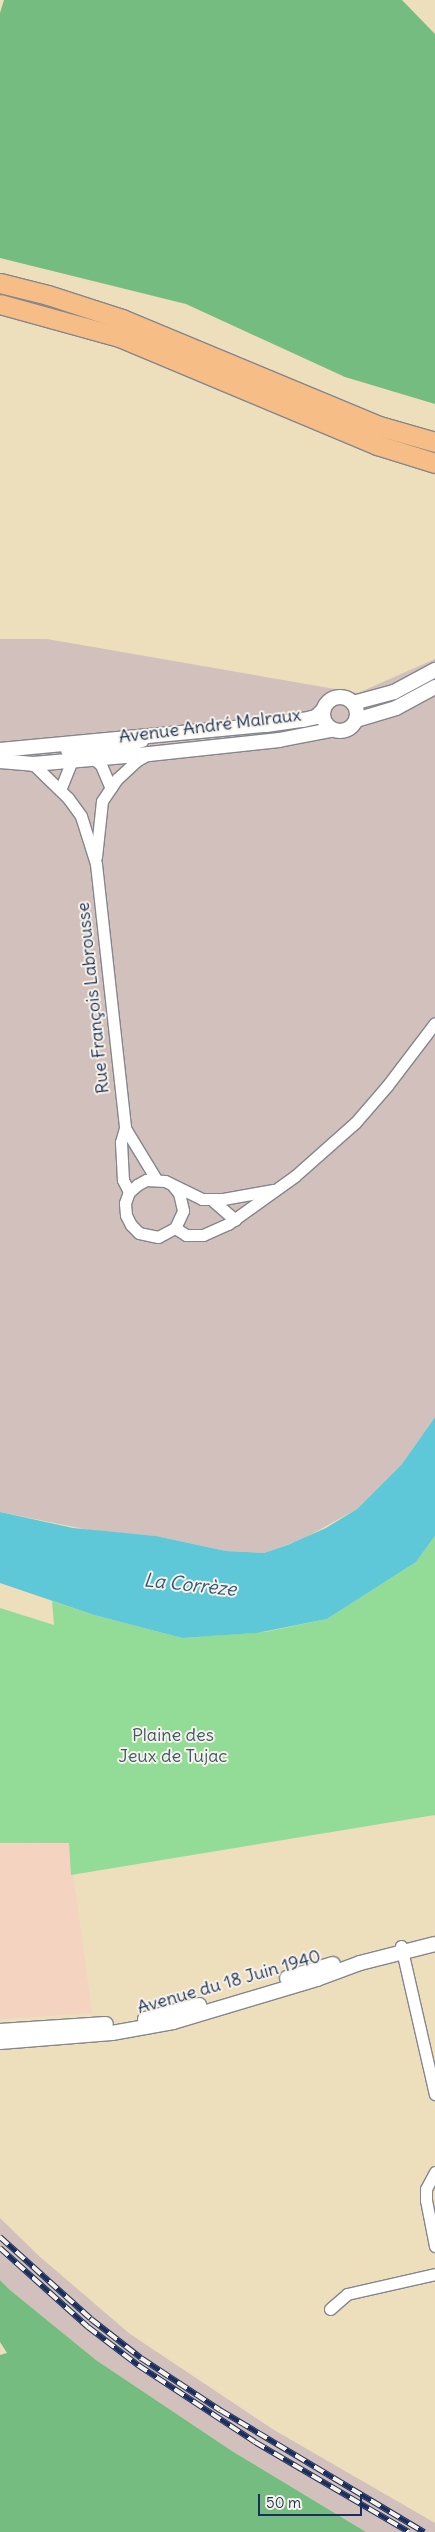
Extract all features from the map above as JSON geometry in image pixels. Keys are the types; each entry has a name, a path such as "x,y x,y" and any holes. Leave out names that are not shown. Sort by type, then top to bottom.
{"highway":[{"path":"0,284 48,295 122,319 379,426 435,442"},
{"path":"0,304 46,315 119,337 377,445 435,463"}],"street":[{"path":"353,703 394,692 435,670"},
{"path":"356,720 396,708 435,687"},
{"path":"341,698 349,699 353,703 358,714 355,723 331,730 324,723 324,705 341,698"},
{"name":"Avenue André Malraux","path":"0,750 303,720 316,716 323,710"},
{"name":"Avenue André Malraux","path":"44,745 93,757 149,754 279,740 331,730"},
{"name":"Avenue André Malraux","path":"0,761 33,764 124,746 160,735"},
{"path":"60,790 76,754"},
{"name":"Rue François Labrousse","path":"96,864 102,802 117,779 136,761 149,754"},
{"name":"Avenue André Malraux","path":"93,757 101,765 111,788"},
{"name":"Rue François Labrousse","path":"33,764 60,790 81,816 96,864 125,1128 156,1179"},
{"path":"174,1186 179,1193 183,1211 175,1228 186,1234 203,1235 234,1220 277,1190 355,1122 387,1086 435,1022"},
{"name":"Rue François Labrousse","path":"125,1128 120,1142 123,1180 129,1192 126,1203 126,1215 131,1225 139,1233 158,1237 175,1228"},
{"path":"129,1192 146,1180 156,1179 202,1199 223,1199 277,1190"},
{"path":"211,1199 234,1220"},
{"name":"Avenue du 18 Juin 1940","path":"0,2042 112,2033 164,2024 317,1979 435,1936"},
{"name":"Avenue du 18 Juin 1940","path":"0,2031 123,2023 250,1990 363,1954 435,1944"},
{"path":"402,1949 435,2094"},
{"path":"435,2172 426,2189 426,2200 435,2246"},
{"path":"330,2310 347,2294 435,2274"}],"shaded area":[{"path":"0,639 47,639 358,693 435,659 435,1417 402,1464 357,1509 303,1539 264,1553 226,1551 156,1536 94,1531 0,1512"},
{"path":"69,1843 92,2013 0,2019 0,1844"},
{"path":"0,2218 39,2256 130,2334 274,2430 435,2523 435,2532 366,2532 232,2451 96,2360 0,2280"}],"green space":[{"path":"4,0 402,0 435,34 435,404 345,377 186,304 0,258 0,13"},
{"name":"Plaine des Jeux de Tujac","path":"435,1536 435,1815 71,1875 69,1843 0,1843 0,1608 54,1625 52,1601 94,1615 182,1638 265,1632 327,1619 416,1562"},
{"path":"0,2280 96,2360 232,2451 366,2532 0,2532 0,2355 7,2353 0,2342"}],"water":[{"name":"La Corrèze","path":"435,1417 435,1536 416,1562 327,1619 257,1633 182,1638 94,1615 0,1583 0,1512 73,1528 156,1536 226,1551 264,1553 290,1544 326,1528 357,1509 402,1464"}],"railway":[{"path":"0,2237 91,2319 141,2358 220,2410 424,2532"},
{"path":"0,2248 88,2327 138,2365 255,2442 409,2532"}]}
